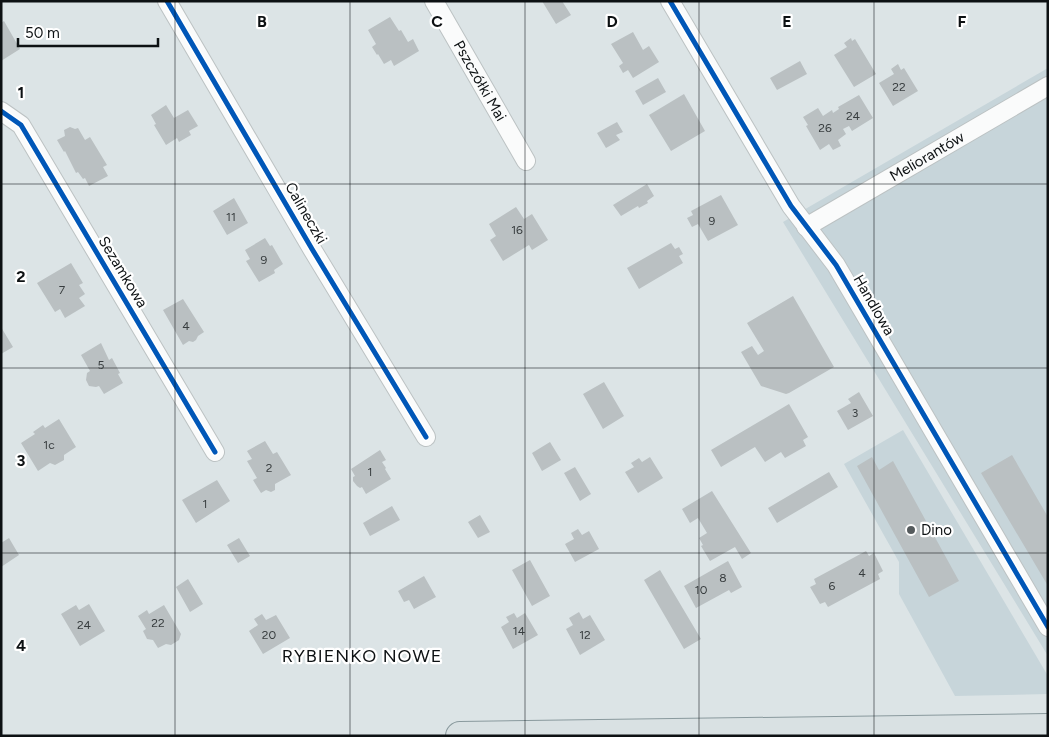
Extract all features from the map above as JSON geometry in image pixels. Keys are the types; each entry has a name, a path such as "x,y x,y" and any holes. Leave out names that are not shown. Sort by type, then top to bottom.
{"main road":[{"path":"460,736 782,734 1048,728"}],"street":[{"name":"Calineczki","path":"166,1 312,249 426,437"},
{"name":"Pszczółki Mai","path":"434,1 526,161"},
{"name":"Handlowa","path":"670,1 791,206 836,265 1048,627"},
{"name":"Meliorantów","path":"806,227 1048,86"},
{"name":"Sezamkowa","path":"1,110 21,125 215,452"}],"shaded area":[{"path":"1048,68 1048,656 783,222"},
{"path":"903,430 1048,676 1048,694 955,696 899,594 899,562 844,464"}],"building":[{"path":"542,1 562,1 571,15 556,24"},
{"path":"390,17 408,42 413,39 419,51 394,66 391,60 384,64 377,55 372,47 376,44 368,30"},
{"path":"4,21 20,49 1,61 1,23"},
{"path":"633,32 643,50 649,46 659,62 633,78 628,70 623,73 619,66 623,63 611,44"},
{"path":"851,38 852,41 855,39 876,74 854,87 834,55 847,47 844,43"},
{"path":"800,61 807,74 777,90 770,78"},
{"path":"898,64 901,70 904,68 918,91 893,106 879,83 894,74 891,69"},
{"path":"658,78 666,92 643,105 635,91"},
{"path":"684,94 705,131 671,151 649,115"},
{"path":"859,95 873,118 852,131 849,126 843,129 846,134 838,140 841,146 833,150 829,144 820,150 803,117 818,108 823,116 832,110 833,113 839,109 838,107"},
{"path":"166,105 174,118 188,110 198,126 189,131 191,135 179,142 177,138 166,145 154,125 156,124 151,115"},
{"path":"617,122 623,132 616,135 620,140 606,148 597,133"},
{"path":"70,127 78,128 85,140 90,137 107,165 103,167 108,176 89,186 85,178 83,179 78,172 76,173 57,140 65,136 64,130"},
{"path":"647,184 654,196 647,201 648,203 639,208 638,206 621,216 613,205"},
{"path":"721,195 738,225 708,241 698,224 692,227 687,218 693,215 691,211"},
{"path":"234,198 248,223 227,235 213,211"},
{"path":"516,207 524,219 532,214 548,240 532,250 529,245 503,261 490,240 496,236 489,224"},
{"path":"265,238 270,246 272,245 283,264 274,270 275,273 259,282 246,261 250,259 245,250"},
{"path":"671,243 675,249 679,247 683,254 679,256 683,263 639,289 627,268"},
{"path":"71,263 83,283 79,285 85,294 79,298 85,306 65,318 60,309 55,312 37,283"},
{"path":"793,296 834,367 786,394 761,386 741,352 752,346 758,355 764,351 747,323"},
{"path":"183,299 204,332 193,342 189,341 183,345 163,310"},
{"path":"1,327 13,347 1,354"},
{"path":"101,343 109,360 112,358 123,383 104,394 99,386 89,386 86,380 87,373 90,371 81,355"},
{"path":"604,382 624,416 603,429 583,394"},
{"path":"859,392 873,416 848,430 837,411 851,403 848,399"},
{"path":"789,404 808,437 803,440 806,446 785,458 781,452 765,462 755,447 721,467 711,450"},
{"path":"59,419 76,447 64,455 64,460 55,465 50,463 38,471 21,443 35,434 33,432 43,425 45,428"},
{"path":"265,441 273,454 277,452 291,475 275,484 275,490 271,492 266,490 261,493 253,480 257,478 247,461 252,459 247,451"},
{"path":"550,442 561,460 542,471 532,453"},
{"path":"380,450 386,460 382,462 391,479 366,494 362,487 357,486 353,481 355,476 351,469"},
{"path":"1012,455 1048,517 1048,586 981,473"},
{"path":"650,457 663,478 638,493 625,472 634,467 631,463 639,458 642,462"},
{"name":"Dino","path":"872,457 879,470 893,461 959,581 929,597 857,466"},
{"path":"575,467 591,494 580,501 564,473"},
{"path":"829,472 838,487 777,523 768,508"},
{"path":"217,480 230,501 196,523 182,500"},
{"path":"712,491 751,553 742,559 735,547 710,561 701,546 703,545 699,538 707,533 698,518 690,523 682,509"},
{"path":"392,506 400,520 370,536 363,523"},
{"path":"480,515 490,532 478,538 468,522"},
{"path":"578,529 582,535 589,531 599,549 575,562 565,544 574,539 571,533"},
{"path":"9,538 19,555 1,567 1,543"},
{"path":"239,538 250,556 238,563 227,545"},
{"path":"866,551 869,556 874,553 883,571 878,574 880,579 828,607 825,602 820,604 810,587 816,584 814,579"},
{"path":"530,560 550,596 532,606 512,570"},
{"path":"728,561 742,587 731,593 729,590 696,608 684,586"},
{"path":"660,570 701,639 684,649 644,580"},
{"path":"424,576 436,597 414,609 409,600 404,602 398,591"},
{"path":"188,579 203,604 190,612 176,587"},
{"path":"89,604 105,631 80,646 61,614 76,605 79,610"},
{"path":"164,605 181,634 179,640 171,645 166,644 158,648 153,640 147,639 143,631 146,629 138,616 147,610 149,614"},
{"path":"579,612 583,619 590,615 605,640 580,655 566,629 573,625 569,618"},
{"path":"514,613 517,618 525,613 538,635 513,649 501,627 509,622 506,617"},
{"path":"262,614 266,620 276,615 290,638 263,654 249,631 258,625 254,619"}],"cycle path":[{"path":"167,1 312,249 426,437"},
{"path":"670,1 791,206 836,265 1048,627"},
{"path":"1,111 21,125 215,452"}],"place":[{"name":"Dino","path":"911,530"}],"district":[{"name":"RYBIENKO NOWE","path":"362,656"}]}
